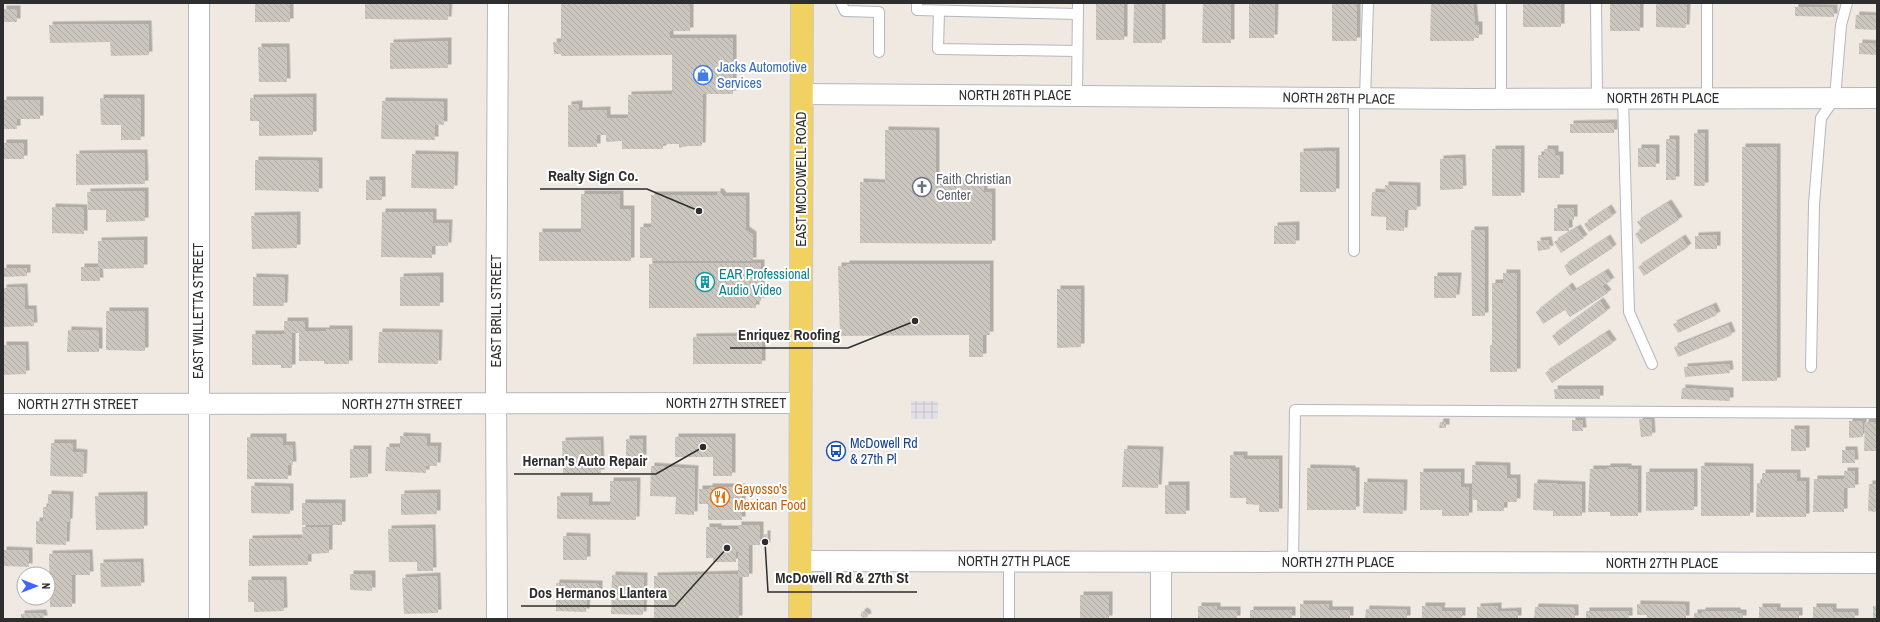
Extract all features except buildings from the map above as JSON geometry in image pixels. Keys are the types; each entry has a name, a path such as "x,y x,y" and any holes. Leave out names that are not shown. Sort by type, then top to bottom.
{"main road":[{"name":"EAST MCDOWELL ROAD","path":"800,619 802,3"}],"street":[{"name":"EAST WILLETTA STREET","path":"199,3 199,619"},
{"name":"EAST BRILL STREET","path":"497,619 496,405 498,3"},
{"name":"NORTH 26TH PLACE","path":"801,94 1360,98 1877,98"},
{"name":"NORTH 27TH STREET","path":"3,404 496,405 800,403"},
{"name":"NORTH 27TH PLACE","path":"800,561 1877,563"},
{"path":"1160,562 1161,619"}],"lane":[{"path":"841,3 846,11 879,12 879,52"},
{"path":"916,3 917,10 939,12 1078,14"},
{"path":"1077,95 1078,3"},
{"path":"1354,251 1360,98 1368,3"},
{"path":"1501,3 1501,98"},
{"path":"1596,3 1596,98"},
{"path":"1707,3 1707,98"},
{"path":"1811,368 1814,204 1820,126 1821,118 1835,98 1841,25 1847,3"},
{"path":"939,12 938,50 1077,51"},
{"path":"1623,98 1629,312 1652,364"},
{"path":"1293,562 1295,410 1877,413"},
{"path":"1009,561 1009,619"}],"shaded area":[{"path":"911,401 938,401 938,419 911,419"}],"place":[{"name":"Jacks Automotive Services","path":"703,75"},
{"name":"Faith Christian Center","path":"922,187"},
{"name":"Realty Sign Co.","path":"699,211"},
{"name":"EAR Professional Audio Video","path":"705,282"},
{"name":"Enriquez Roofing","path":"915,321"},
{"name":"Hernan's Auto Repair","path":"703,447"},
{"name":"McDowell Rd & 27th Pl","path":"836,451"},
{"name":"Gayosso's Mexican Food","path":"720,497"},
{"name":"McDowell Rd & 27th St","path":"765,542"},
{"name":"Dos Hermanos Llantera","path":"727,548"}]}
